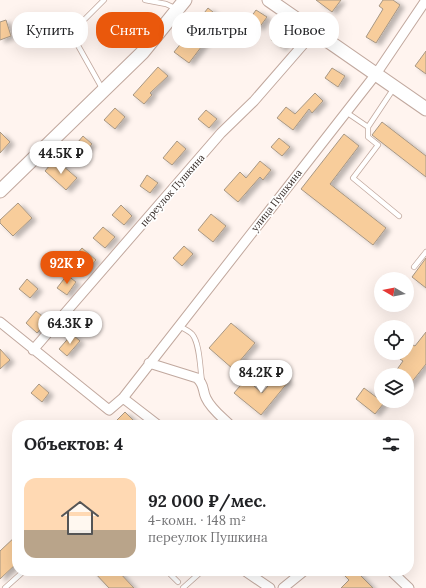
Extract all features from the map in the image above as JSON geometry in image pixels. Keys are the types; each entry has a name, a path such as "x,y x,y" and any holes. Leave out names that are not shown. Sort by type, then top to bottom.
{"street":[{"path":"269,0 286,12"},
{"name":"улица Пушкина","path":"33,350 109,410 123,398 178,325 376,74 426,0"},
{"path":"0,191 143,52 182,5"},
{"name":"переулок Пушкина","path":"33,350 221,133 254,101 300,48"},
{"path":"338,48 426,109"},
{"path":"0,322 33,350"},
{"path":"149,363 197,378 202,383 206,399 225,420"},
{"path":"123,398 152,420"},
{"path":"252,576 270,588"},
{"path":"284,588 298,576"},
{"path":"397,576 410,588"}],"lane":[{"path":"103,91 71,33 104,0"},
{"path":"145,0 182,5"},
{"path":"395,87 368,128 368,138 378,146 353,178 399,216"},
{"path":"346,112 368,128"},
{"path":"414,267 426,252"},
{"path":"178,325 192,334 199,350 199,366 202,383"},
{"path":"5,588 18,576"},
{"path":"172,576 178,582"},
{"path":"183,588 196,576"}],"building":[{"path":"316,0 341,0 332,12"},
{"path":"383,0 393,0 400,5 376,43 366,37 383,9 379,6"},
{"path":"208,8 213,12 205,12"},
{"path":"261,13 267,17 261,25"},
{"path":"6,20 11,36 0,40 0,22"},
{"path":"177,48 200,48 189,63 174,52"},
{"path":"426,51 426,74 415,66"},
{"path":"158,67 168,76 150,93 152,95 144,104 133,95"},
{"path":"332,68 345,76 338,87 325,78"},
{"path":"315,93 323,101 312,113 309,109 293,130 277,118 286,107 295,114"},
{"path":"115,108 125,117 115,129 104,120"},
{"path":"206,110 217,119 209,128 198,119"},
{"path":"382,122 426,156 426,177 372,135"},
{"path":"0,132 10,142 0,153"},
{"path":"344,134 359,146 330,184 386,228 373,245 301,189"},
{"path":"83,136 92,144 87,150 78,142"},
{"path":"279,138 290,147 282,156 271,147"},
{"path":"177,141 186,149 172,165 163,158"},
{"path":"55,159 77,178 66,190 45,171"},
{"path":"260,161 271,170 263,180 260,177 238,202 224,190 240,172 246,178"},
{"path":"147,175 158,183 150,193 140,186"},
{"path":"18,203 32,218 13,236 0,223 0,220"},
{"path":"121,205 132,216 124,225 112,215"},
{"path":"211,214 226,226 213,242 198,230"},
{"path":"103,227 115,237 105,248 93,238"},
{"path":"184,246 193,254 182,266 173,258"},
{"path":"82,248 96,260 86,272 72,260"},
{"path":"426,258 426,288 414,279 414,274"},
{"path":"67,275 76,282 67,295 57,288"},
{"path":"27,279 38,289 30,298 19,289"},
{"path":"36,311 48,321 37,333 26,323"},
{"path":"231,323 255,343 233,369 209,348"},
{"path":"426,332 426,364 414,379 414,368 398,368 403,361 402,360 414,360 415,346"},
{"path":"72,334 80,341 67,356 59,349"},
{"path":"0,349 10,360 0,369"},
{"path":"279,373 289,381 261,415 234,393 246,379 262,393"},
{"path":"39,384 49,393 42,402 31,393"},
{"path":"364,388 374,396 374,408 380,408 375,414 356,399"},
{"path":"125,412 133,420 117,420"},
{"path":"12,540 12,568 0,579 0,551"},
{"path":"98,576 123,576 134,588 109,588"},
{"path":"345,576 361,576 373,588 341,588 349,580"}]}
